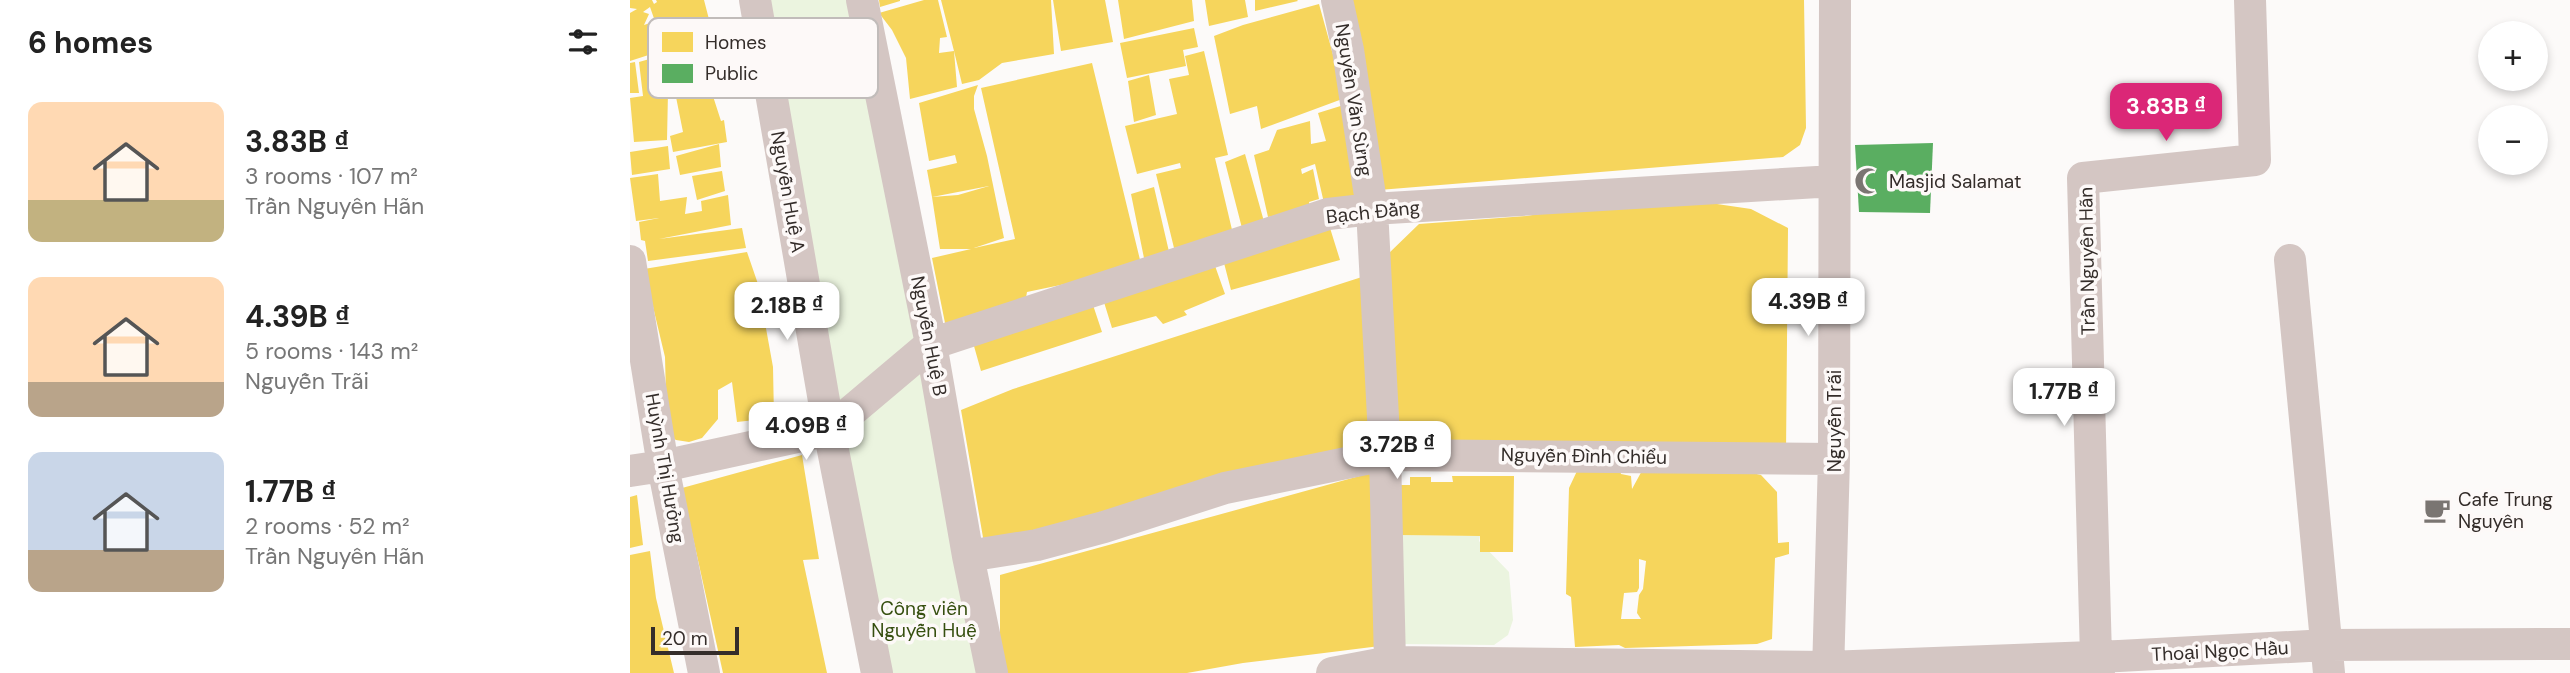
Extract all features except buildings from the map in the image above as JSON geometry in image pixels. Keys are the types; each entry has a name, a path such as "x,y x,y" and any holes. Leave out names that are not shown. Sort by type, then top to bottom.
{"street":[{"name":"Nguyễn Huệ A","path":"755,0 758,18"},
{"name":"Nguyễn Huệ B","path":"862,0 866,18"},
{"name":"Nguyễn Văn Sừng","path":"1337,0 1348,50 1372,209 1385,454 1390,662"},
{"name":"Nguyễn Trãi","path":"1828,670 1834,459 1835,0"},
{"name":"Trần Nguyên Hãn","path":"2097,665 2084,178 2255,160 2250,0"},
{"name":"Nguyễn Huệ B","path":"878,80 931,344 992,673"},
{"name":"Nguyễn Huệ A","path":"772,98 829,430 877,673"},
{"name":"Bạch Đằng","path":"931,344 1328,214 1372,209 1834,181"},
{"path":"2290,260 2328,659"},
{"name":"Huỳnh Thị Hưởng","path":"630,261 663,467 704,673"},
{"path":"630,471 663,467 829,430 931,344"},
{"name":"Nguyễn Đình Chiểu","path":"968,555 1037,545 1104,527 1225,488 1385,454 1834,459"},
{"name":"Thoại Ngọc Hầu","path":"1332,673 1390,662 1828,670 2561,654"}],"green space":[{"name":"Công viên Nguyễn Huệ","path":"767,0 849,0 853,18 770,18"},
{"name":"Công viên Nguyễn Huệ","path":"783,98 870,98 991,673 879,673"},
{"path":"1398,535 1480,536 1479,541 1509,572 1513,620 1508,635 1494,645 1400,644"}],"place":[{"name":"Masjid Salamat","path":"1868,181"},
{"name":"Cafe Trung Nguyên","path":"2437,510"}]}
